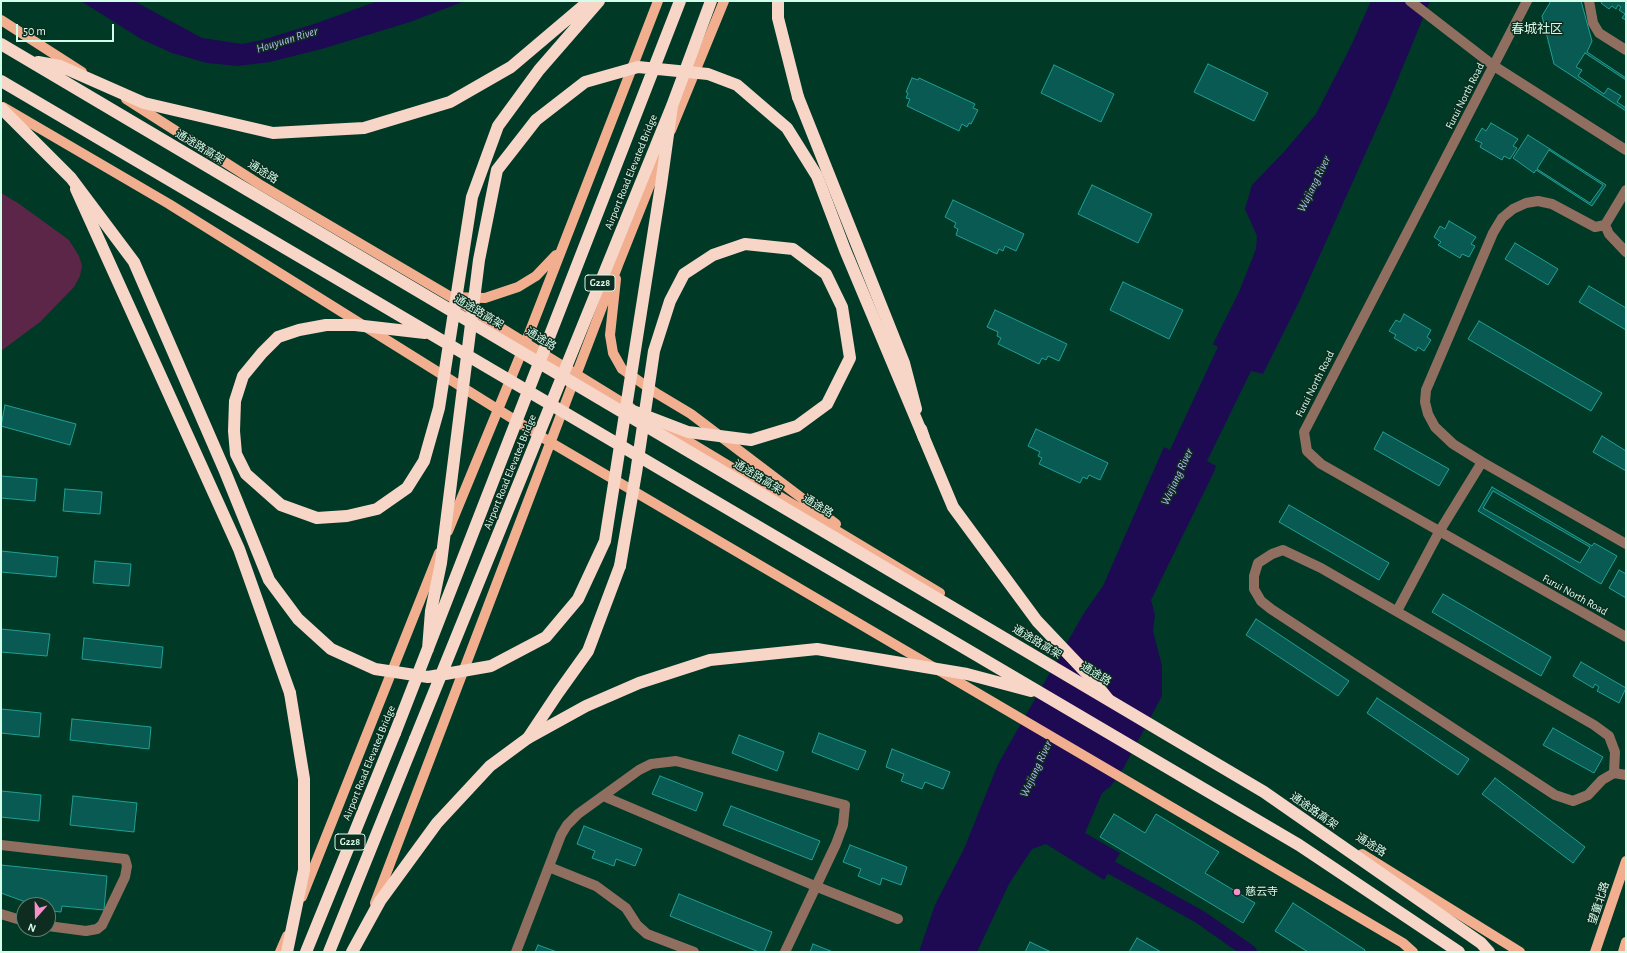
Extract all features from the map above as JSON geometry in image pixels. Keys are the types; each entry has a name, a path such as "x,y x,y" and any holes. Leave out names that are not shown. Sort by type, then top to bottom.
{"highway":[{"path":"29,60 60,66 144,103 273,133 364,128 450,102 511,68 589,1"},
{"path":"431,334 355,325 326,325 299,330 278,337 262,353 243,376 235,401 234,431 236,454 246,474 281,505 318,518 347,516 377,509 407,488 424,461 439,408 472,197 498,126 539,70 599,1"},
{"name":"Airport Road Elevated Bridge","path":"306,952 428,649 680,1"},
{"name":"Airport Road Elevated Bridge","path":"329,952 672,106 711,1"},
{"path":"778,1 778,18 798,97 904,363 924,438"},
{"name":"通途路高架","path":"1,44 595,396 1105,695 1264,792 1481,944 1489,952"},
{"path":"428,649 431,611 441,563 479,260 497,170 536,120 585,82 638,66 708,74 737,85 787,128 817,176 845,250 953,507 1036,621 1092,678 1105,695"},
{"path":"1,81 1299,845 1459,952"},
{"path":"1,107 71,178 134,262 224,469 269,580 298,619 331,649 375,669 428,677 491,666 546,637 578,599 605,541 672,106"},
{"path":"71,178 239,549 290,693 304,779 304,870 287,952"},
{"path":"528,738 588,652 620,566 636,473 643,428 644,420 645,412 646,404 649,382 654,351 670,301 684,274 713,255 745,244 793,249 826,274 842,306 850,358 827,404 798,426 751,440 688,432 659,421 645,415 638,412 595,396"},
{"path":"352,952 380,900 437,823 490,766 528,738 593,703 639,684 710,660 817,649 967,674 1045,695"}],"main road":[{"path":"280,952 497,408 525,344 658,1"},
{"path":"357,952 618,265 724,1"},
{"name":"通途路","path":"1,20 259,184 450,297 576,375 1056,664 1520,952"},
{"path":"1,107 169,204 550,442 1403,943 1413,952"},
{"path":"450,297 485,298 518,287 536,276 560,251"},
{"path":"618,265 610,335 613,353 622,369 656,393 692,414 880,557"},
{"name":"望童北路","path":"1595,952 1626,860"},
{"path":"1623,952 1626,942"}],"street":[{"path":"1410,1 1494,66 1626,150"},
{"name":"Furui North Road","path":"1528,1 1304,432 1307,451 1321,464 1626,637"},
{"path":"1589,1 1593,23 1599,33 1626,50"},
{"path":"1626,190 1605,225 1595,227 1552,204 1538,201 1526,203 1513,209 1502,218 1493,233 1426,390 1425,402 1428,414 1435,427 1453,444 1626,544"},
{"path":"1605,225 1609,234 1626,252"},
{"path":"1397,611 1439,532 1482,462"},
{"path":"1614,773 1615,752 1610,736 1594,725 1321,568 1283,550 1272,554 1258,563 1254,576 1254,589 1261,601 1270,609 1555,795 1573,801 1588,795 1602,780 1614,773 1626,775"},
{"path":"516,952 561,835 567,825 578,814 639,770 651,764 676,761 845,805 843,825 836,844 785,952"},
{"path":"604,796 815,886 898,919"},
{"path":"1,845 125,859 127,866 125,877 102,925 96,929 86,931 56,927"},
{"path":"549,867 596,886 626,908 638,925 647,934 694,952"},
{"path":"1,914 16,919"}],"shaded area":[{"path":"1,193 18,203 69,240 79,256 82,266 80,276 74,287 40,322 1,351"}],"water":[{"name":"Houyuan River","path":"81,1 134,1 202,38 242,44 262,40 314,24 378,1 465,1 410,22 325,48 270,62 238,66 207,63 172,53 141,39"},
{"name":"Wujiang River","path":"1371,1 1430,1 1388,103 1299,302 1263,374 1251,371 1207,461 1216,466 1214,472 1151,600 1155,615 1153,631 1162,666 1162,696 1124,767 1111,786 1102,793 1085,833 1120,853 1104,880 1046,844 1032,849 1009,884 977,952 919,952 935,905 964,849 998,764 1084,613 1103,586 1164,447 1170,450 1218,347 1213,344 1239,292 1256,249 1257,236 1245,209 1252,185 1283,153 1316,114 1351,46"}],"building":[{"path":"1551,1 1581,1 1592,41 1587,52 1626,78 1626,111 1554,64 1542,16"},
{"path":"1602,1 1626,1 1626,20 1622,18 1625,14 1619,10 1621,7 1618,5 1616,9 1612,6 1609,9 1601,3"},
{"path":"1585,53 1626,80 1626,108 1617,102 1621,96 1608,88 1604,94 1578,76 1582,70 1576,67"},
{"path":"1208,64 1268,93 1254,121 1194,92"},
{"path":"1054,65 1114,94 1101,122 1041,93"},
{"path":"912,78 918,80 919,78 975,104 973,108 978,110 971,124 969,123 967,127 962,124 959,131 907,106 910,99 906,98 908,93 906,92"},
{"path":"1491,123 1518,139 1513,146 1517,148 1510,159 1504,156 1502,160 1480,147 1482,143 1475,140 1482,128 1486,131"},
{"path":"1528,135 1606,185 1592,206 1536,170 1534,173 1513,158"},
{"path":"1549,150 1603,185 1590,203 1537,169"},
{"path":"1092,185 1152,214 1138,243 1078,214"},
{"path":"953,200 1024,234 1016,251 1005,246 1003,251 999,249 997,254 956,235 958,229 954,227 956,223 945,217"},
{"path":"1449,221 1476,237 1471,244 1475,246 1469,257 1462,254 1460,258 1438,245 1441,242 1434,237 1440,226 1445,229"},
{"path":"1515,243 1558,269 1548,285 1505,259"},
{"path":"1123,282 1183,310 1169,339 1110,310"},
{"path":"1589,286 1626,308 1626,330 1579,302"},
{"path":"995,310 1067,344 1059,361 1048,356 1046,360 1042,358 1039,364 998,344 1001,338 997,336 998,332 987,327"},
{"path":"1404,314 1431,330 1427,337 1431,340 1424,351 1418,347 1416,351 1394,338 1396,335 1389,331 1396,320 1400,322"},
{"path":"1479,321 1602,393 1591,411 1468,339"},
{"path":"5,405 76,424 70,445 1,426"},
{"path":"1036,429 1108,463 1100,480 1089,475 1087,479 1083,477 1080,483 1039,464 1042,458 1038,456 1040,452 1028,446"},
{"path":"1383,432 1449,469 1439,486 1374,449"},
{"path":"1602,436 1626,451 1626,471 1593,452"},
{"path":"1,476 37,479 35,501 1,498"},
{"path":"1492,487 1592,546 1594,543 1617,556 1601,584 1478,511"},
{"path":"65,489 102,492 100,514 63,511"},
{"path":"1493,491 1590,547 1580,563 1483,508"},
{"path":"1289,505 1389,563 1379,580 1279,522"},
{"path":"1,551 58,557 56,577 1,572"},
{"path":"95,561 131,564 129,586 93,583"},
{"path":"1619,570 1626,574 1626,598 1609,588"},
{"path":"1443,594 1551,657 1541,676 1432,612"},
{"path":"1256,619 1349,681 1338,696 1246,635"},
{"path":"1,629 50,634 47,656 1,652"},
{"path":"84,638 163,647 161,668 82,659"},
{"path":"1581,662 1626,688 1619,703 1597,691 1599,687 1595,684 1593,688 1573,676"},
{"path":"1377,698 1469,759 1458,775 1367,713"},
{"path":"1,709 41,713 39,737 1,733"},
{"path":"72,719 151,727 149,749 70,740"},
{"path":"1553,728 1603,757 1594,773 1543,745"},
{"path":"819,733 866,751 858,770 812,752"},
{"path":"739,735 784,752 777,771 732,753"},
{"path":"892,749 950,772 943,789 925,782 922,789 901,781 904,774 886,767"},
{"path":"660,776 703,793 696,811 652,794"},
{"path":"1495,778 1585,847 1573,863 1482,794"},
{"path":"1,791 41,795 39,821 1,817"},
{"path":"73,796 137,803 134,832 70,825"},
{"path":"731,806 820,841 812,860 723,825"},
{"path":"1114,814 1145,833 1156,814 1219,852 1205,873 1255,903 1243,923 1100,837"},
{"path":"584,826 642,849 635,866 616,859 614,866 592,858 595,851 577,844"},
{"path":"850,845 907,867 901,885 882,878 880,885 858,876 861,869 843,862"},
{"path":"1,865 107,876 104,910 62,906 61,912 56,912 56,897 16,897 16,898 1,893"},
{"path":"679,894 772,932 764,952 759,952 670,916"},
{"path":"1293,903 1365,950 1364,952 1308,952 1275,931"},
{"path":"1137,938 1161,952 1129,952"},
{"path":"1030,942 1051,952 1025,952"},
{"path":"813,944 833,952 810,952"},
{"path":"538,945 557,952 535,952"}],"waterway":[{"path":"1096,859 1200,917 1250,952"}],"place":[{"name":"慈云寺","path":"1237,892"}],"district":[{"name":"春城社区","path":"1537,29"}]}
